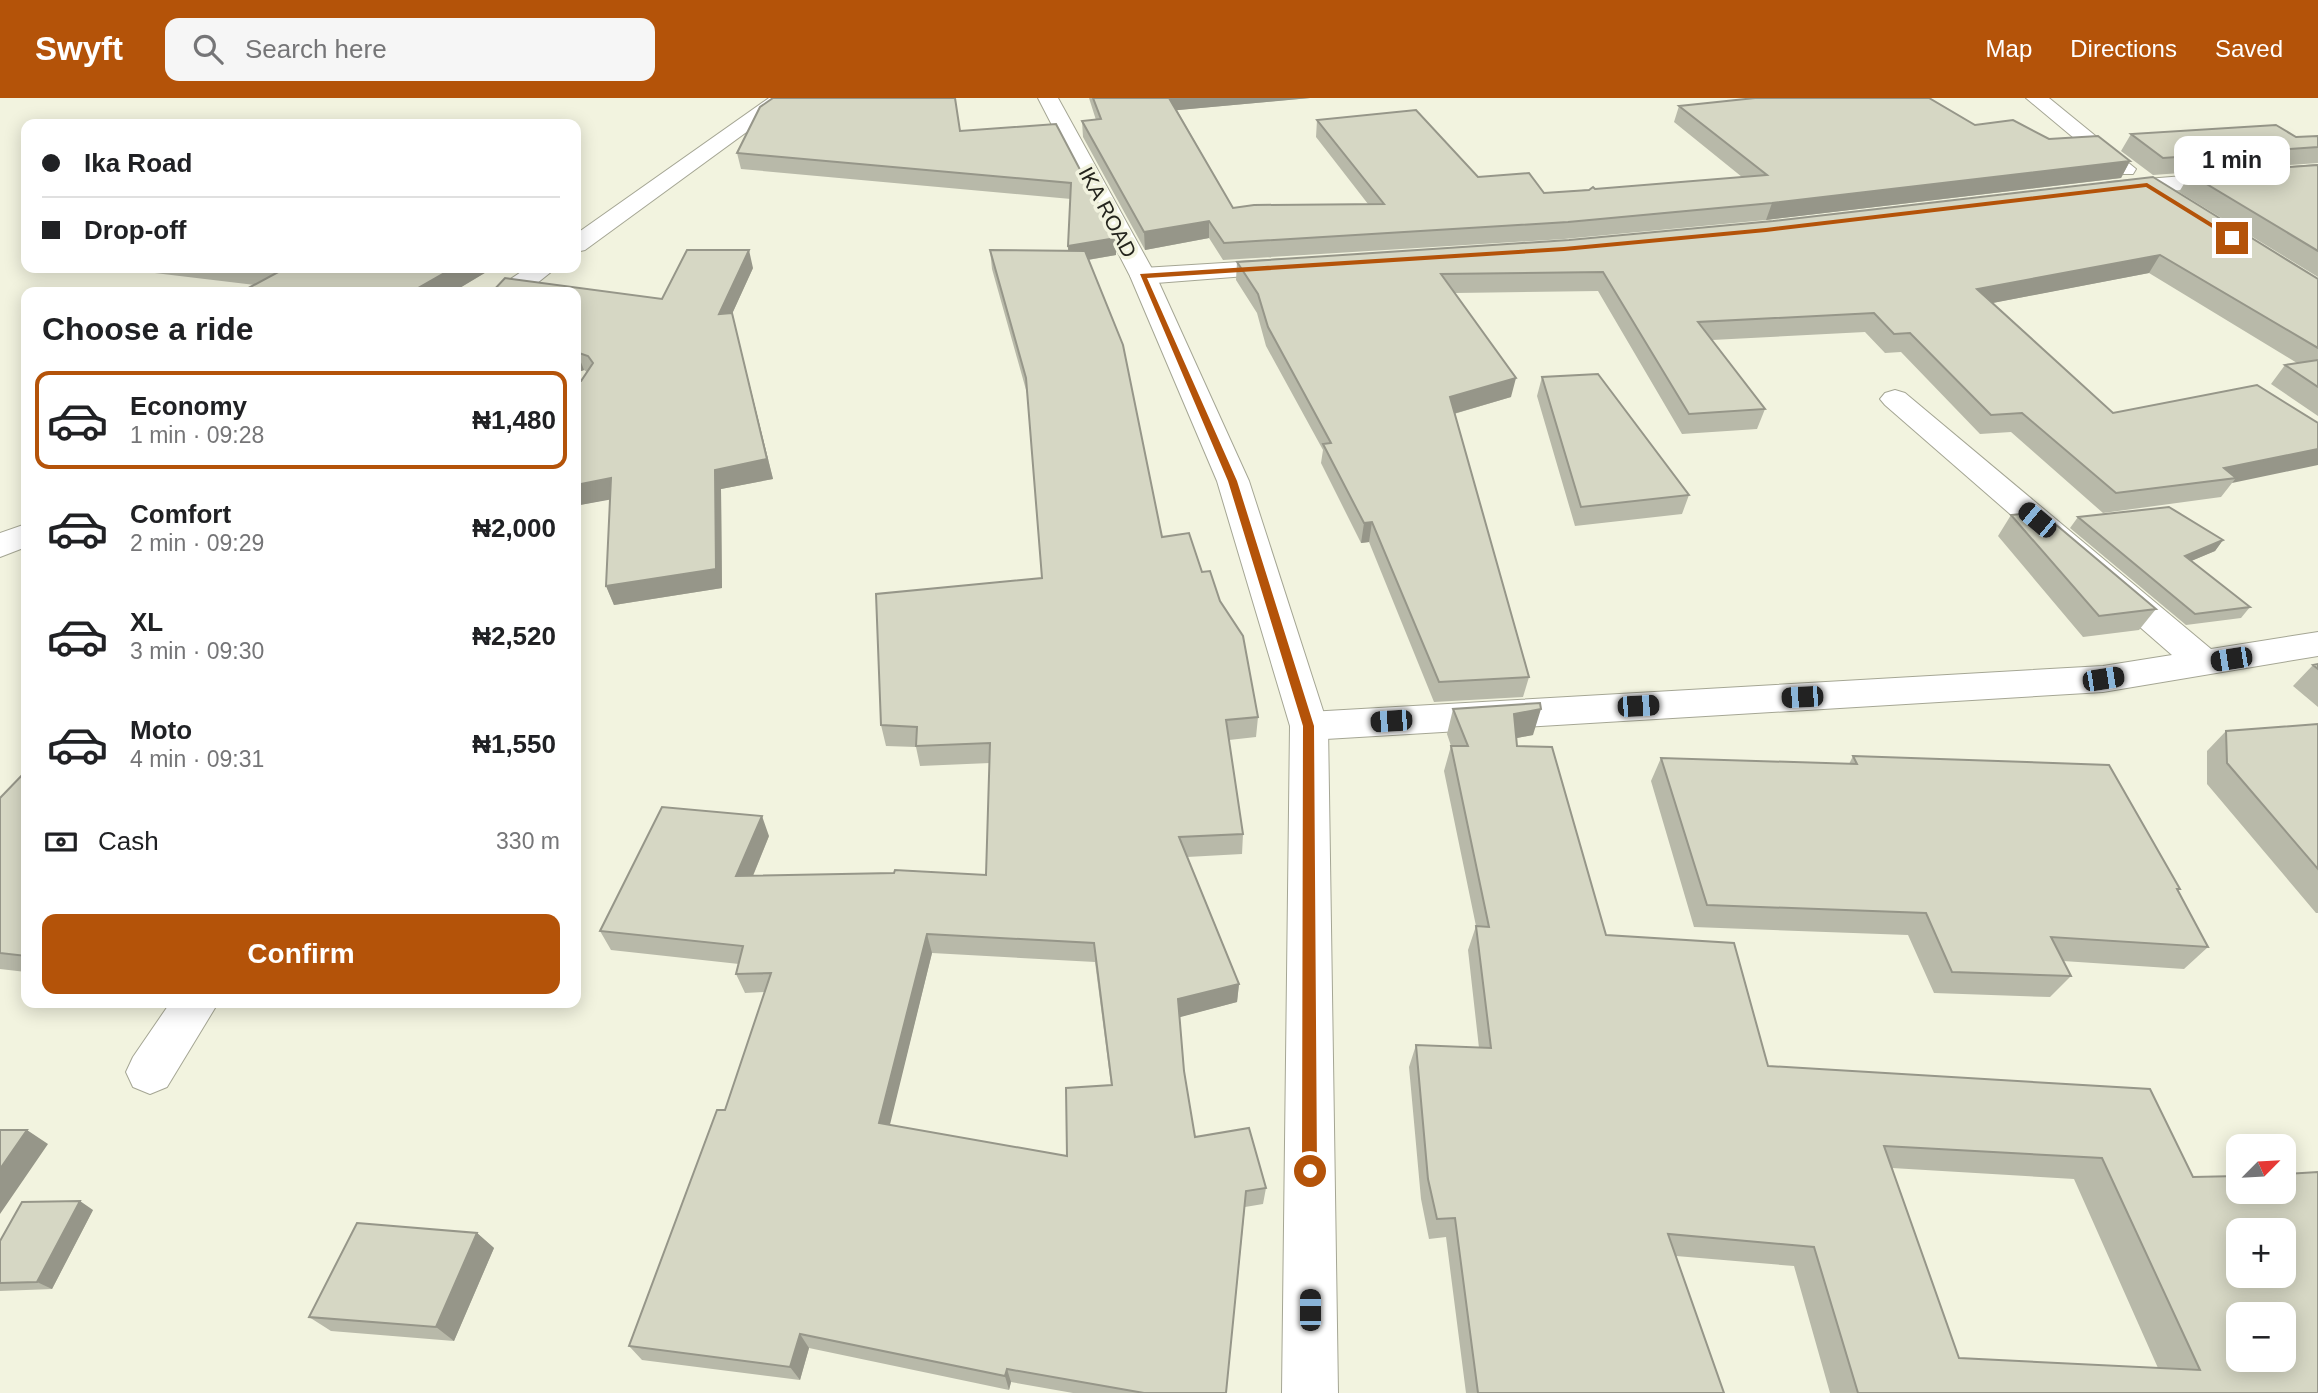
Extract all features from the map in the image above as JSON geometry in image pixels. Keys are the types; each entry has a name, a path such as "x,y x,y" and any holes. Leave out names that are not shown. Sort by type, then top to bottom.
{"street":[{"path":"581,241 783,98"},
{"name":"IKA ROAD","path":"1048,98 1143,276 1233,481 1309,726 1310,1393"},
{"path":"2036,98 2090,143 2181,206"},
{"path":"2092,191 2318,172"},
{"path":"1143,276 1306,265"},
{"path":"516,287 536,273"},
{"path":"1895,399 2204,663"},
{"path":"1309,726 2103,679 2318,644"},
{"path":"150,1073 192,1008"}],"building":[{"path":"773,98 955,98 960,131 1056,124 1116,238 1068,246 1071,183 737,153 760,107"},
{"path":"1093,98 1169,98 1233,208 1254,205 1384,204 1317,120 1416,110 1478,177 1529,173 1544,193 1767,175 1679,106 1755,98 1929,98 1975,125 2013,120 2049,139 2098,136 2130,161 1772,203 1568,222 1224,243 1209,221 1144,232 1082,121 1101,119"},
{"path":"2276,125 2296,137 2318,136 2318,147 2163,158 2131,134"},
{"path":"2318,165 2318,251 2190,174"},
{"path":"2153,177 2318,279 2318,348 2160,255 1977,289 2113,413 2257,385 2318,423 2318,449 2224,468 2236,478 2116,493 2022,413 1991,415 1910,333 1894,334 1874,313 1698,322 1765,409 1689,414 1603,272 1441,274 1516,378 1450,397 1529,677 1439,682 1372,522 1364,523 1323,444 1331,443 1268,327 1258,294 1237,262 1569,240 1773,221"},
{"path":"687,250 749,250 719,314 732,313 767,459 715,470 716,569 606,586 611,478 581,484 581,381 593,363 588,356 581,354 581,288 662,299"},
{"path":"990,250 1085,251 1123,345 1162,537 1189,533 1202,572 1210,571 1220,601 1243,636 1258,717 1226,720 1243,834 1179,837 1239,984 1178,999 1184,1071 1195,1137 1249,1128 1266,1188 1246,1191 1226,1393 1144,1393 1007,1369 1005,1376 800,1334 790,1367 629,1346 717,1110 725,1110 771,973 736,974 743,946 600,931 662,807 762,816 736,876 894,873 895,870 986,875 990,743 916,746 917,727 881,725 876,594 1042,578 1026,378","holes":["927,934 1094,943 1112,1085 1066,1088 1067,1156 879,1123"]},
{"path":"276,273 444,273 420,287 250,287"},
{"path":"505,278 572,287 497,287"},
{"path":"2318,360 2318,387 2285,365"},
{"path":"1598,374 1689,495 1581,507 1542,377"},
{"path":"2169,507 2223,540 2185,556 2250,607 2195,614 2078,517"},
{"path":"2041,512 2156,609 2099,616 2011,515"},
{"path":"1540,703 1541,709 1514,714 1517,746 1552,747 1606,935 1734,943 1768,1066 2150,1089 2193,1177 2226,1176 2226,1204 2296,1204 2296,1173 2318,1172 2318,1393 1858,1393 1814,1247 1668,1234 1724,1393 1478,1393 1455,1218 1437,1219 1428,1179 1416,1045 1491,1048 1476,926 1489,927 1451,746 1468,746 1453,709","holes":["1884,1146 2102,1158 2200,1370 1959,1358"]},
{"path":"2318,724 2318,869 2227,763 2226,731"},
{"path":"1853,756 2109,765 2180,889 2177,889 2208,947 2051,937 2071,976 1952,972 1926,913 1707,905 1661,758 1857,764"},
{"path":"21,776 21,955 0,953 0,798"},
{"path":"0,1130 27,1130 0,1169"},
{"path":"80,1201 37,1282 0,1283 0,1241 22,1202"},
{"path":"357,1223 477,1233 436,1327 309,1317"}],"route":[{"path":"1310,1171 1309,726 1233,481 1143,276 1564,249 1766,230 2147,185 2232,238"}]}
